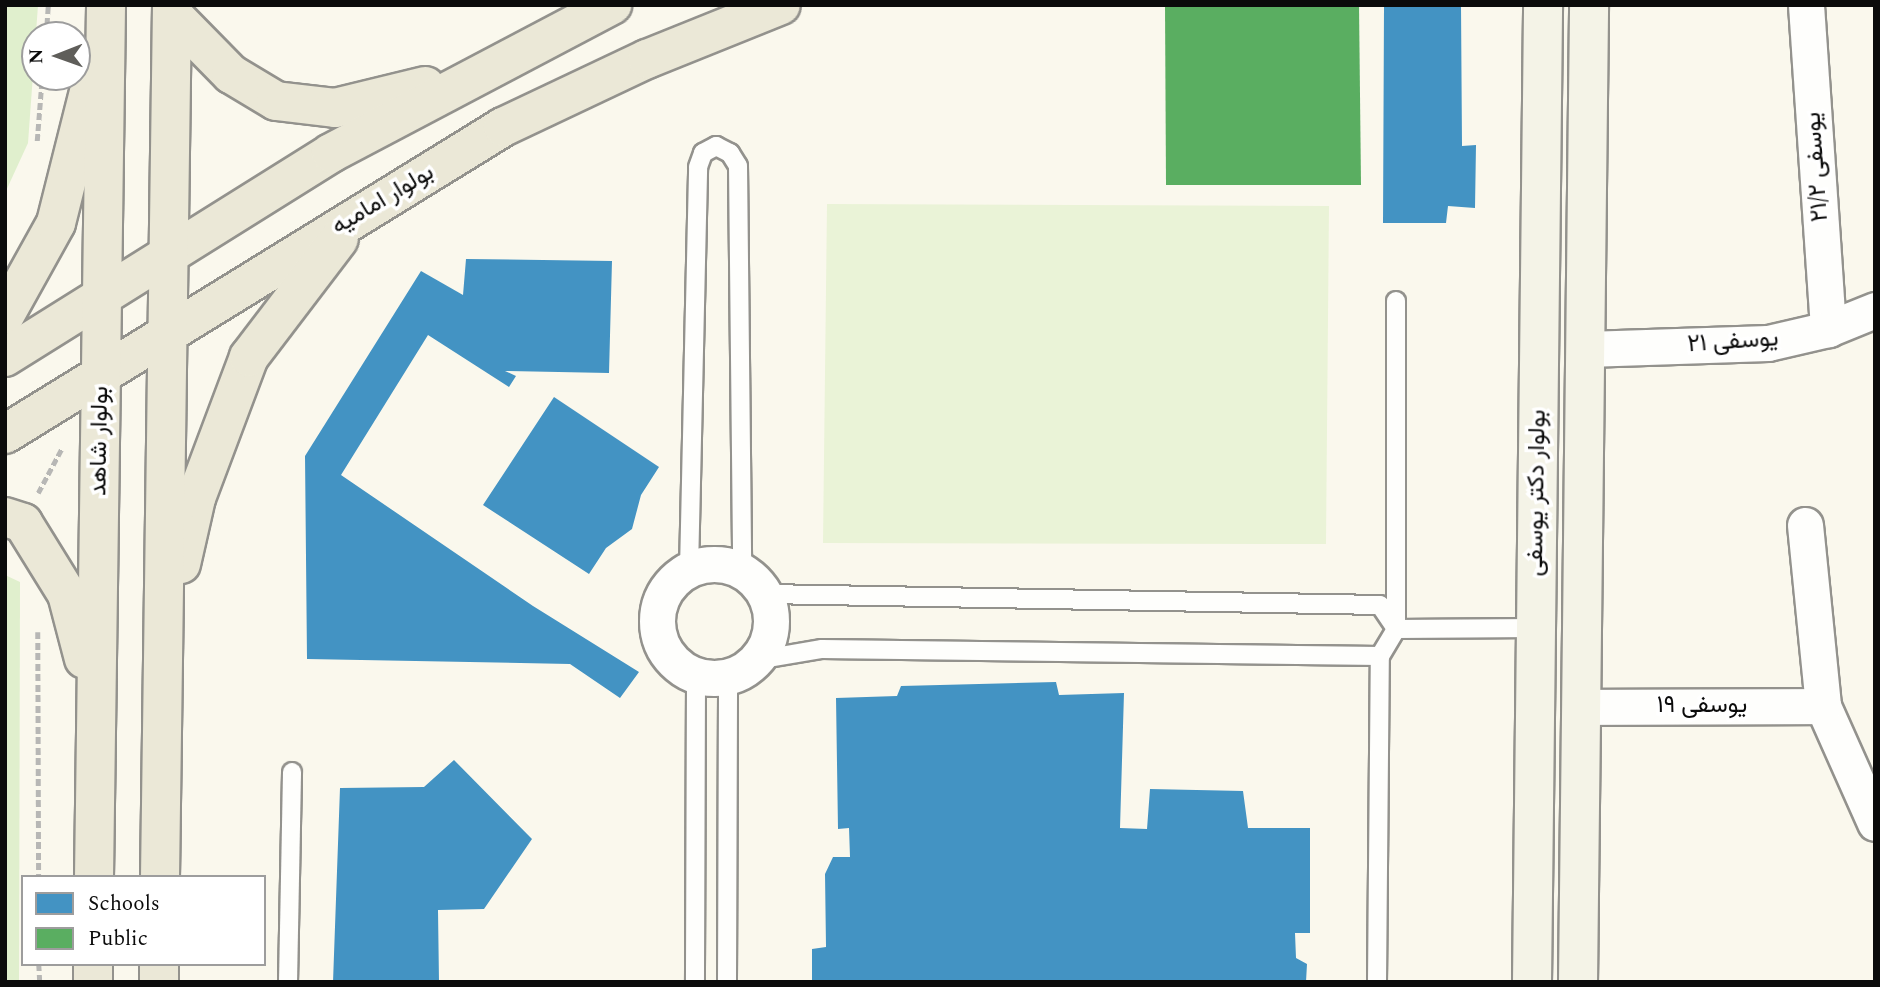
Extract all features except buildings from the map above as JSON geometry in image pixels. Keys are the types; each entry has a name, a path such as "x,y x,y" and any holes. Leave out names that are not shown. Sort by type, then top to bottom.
{"main road":[{"path":"5,357 331,153 475,74 612,5"},
{"name":"بولوار امامیه","path":"5,435 503,127 647,59 781,5"},
{"path":"173,10 230,74 276,101 335,108 475,74"},
{"path":"160,875 173,10"},
{"path":"5,315 56,223 107,11"},
{"name":"بولوار شاهد","path":"94,875 107,11"},
{"path":"163,641 196,498 249,357 358,215"},
{"path":"14,520 67,594 97,705"}],"street":[{"name":"بولوار دکتر یوسفی","path":"1532,982 1544,5"},
{"name":"بولوار دکتر یوسفی","path":"1578,982 1589,5"},
{"name":"یوسفی ۲۱/۲","path":"1805,5 1828,329"},
{"name":"یوسفی ۲۱","path":"1586,349 1768,343 1828,329 1875,310"},
{"path":"1805,525 1823,706 1875,823"},
{"path":"716,564 753,582 771,628 744,668 701,678 674,663 663,648 657,612 674,580 689,570 716,564"},
{"name":"یوسفی ۱۹","path":"1581,707 1823,706"}],"lane":[{"path":"689,570 698,167 703,153 716,146 730,153 738,166 753,582 1380,605 1396,629"},
{"path":"1377,982 1380,656 1396,629 1396,301"},
{"path":"1396,629 1536,628"},
{"path":"727,982 728,681 744,668 822,649 1380,656"},
{"path":"674,663 696,683 695,982"},
{"path":"288,982 292,772"}],"path":[{"path":"14,520 68,436"},
{"path":"38,629 39,875"}],"green space":[{"path":"5,5 38,5 37,21 21,21 21,91 32,91 28,143 5,193"},
{"path":"827,204 1329,206 1326,544 823,543"},
{"path":"5,575 20,582 19,982 5,982"}]}
